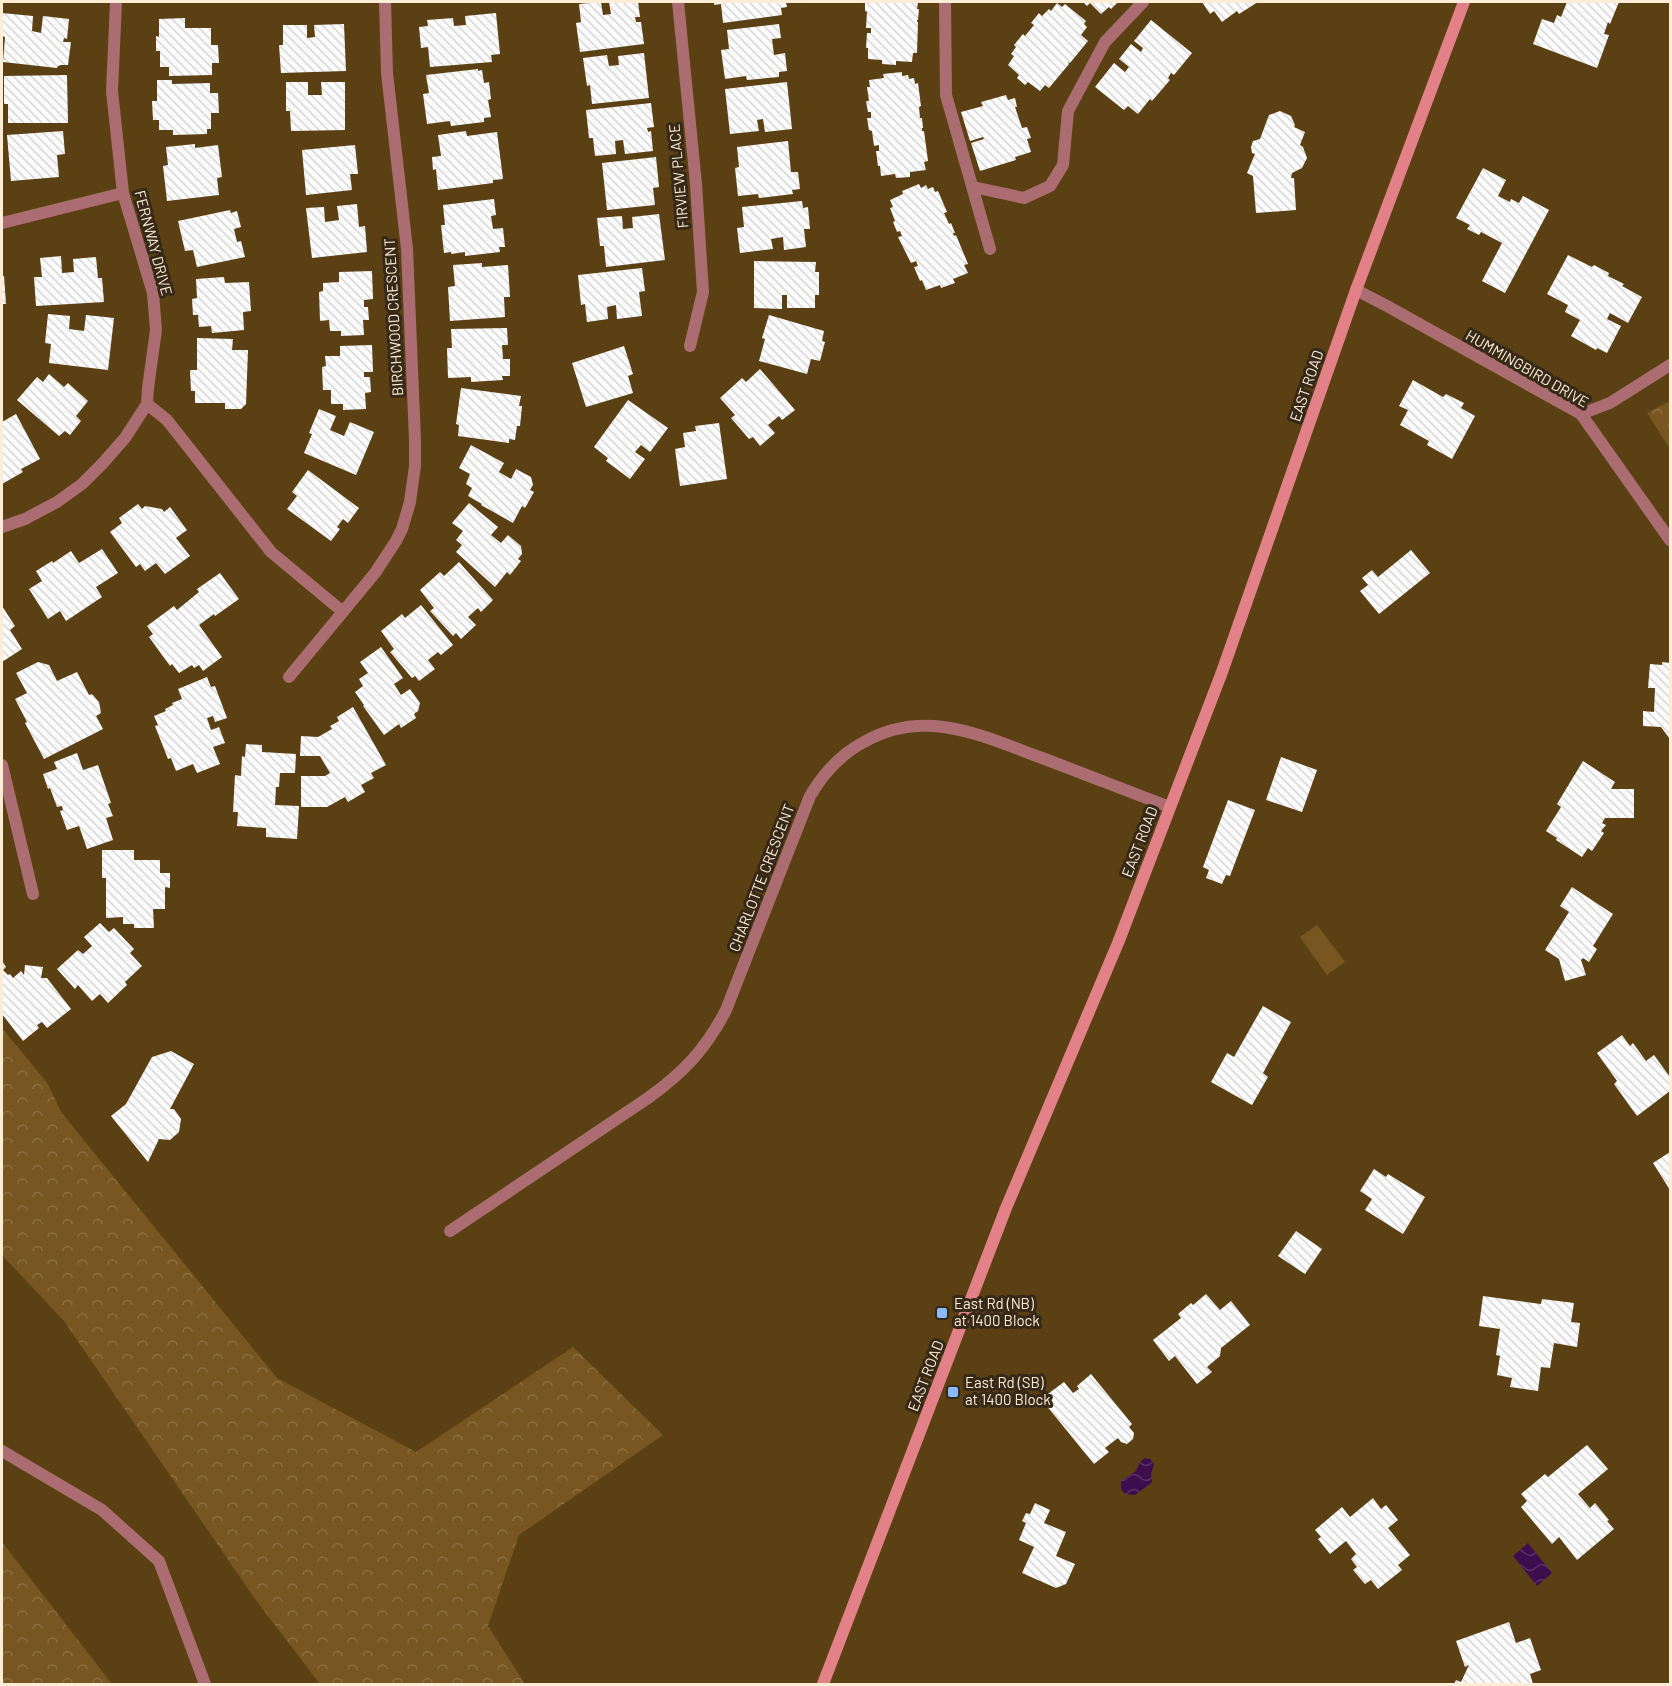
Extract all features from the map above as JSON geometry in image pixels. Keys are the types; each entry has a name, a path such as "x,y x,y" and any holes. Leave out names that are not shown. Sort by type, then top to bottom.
{"main road":[{"name":"EAST ROAD","path":"823,1684 1006,1208 1118,943 1222,672 1356,290 1464,2"}],"street":[{"name":"FERNWAY DRIVE","path":"2,527 25,519 57,502 82,484 125,438 147,404 156,330 153,293 123,193 112,91 116,2"},
{"name":"BIRCHWOOD CRESCENT","path":"289,677 383,563 402,529 410,502 415,466 409,272 387,73 385,2"},
{"name":"FIRVIEW PLACE","path":"678,2 696,184 703,292 690,346"},
{"path":"945,2 946,95 990,249"},
{"path":"973,187 1024,198 1050,186 1064,165 1068,111 1105,42 1143,2"},
{"path":"2,223 123,193"},
{"name":"HUMMINGBIRD DRIVE","path":"1356,290 1581,414 1671,540"},
{"path":"1581,414 1610,403 1671,365"},
{"path":"147,404 167,420 271,552 343,612"},
{"name":"CHARLOTTE CRESCENT","path":"450,1231 648,1098 674,1079 697,1056 726,1010 810,796 823,777 857,746 876,735 903,726 949,727 987,738 1170,807"},
{"path":"2,765 33,894"},
{"path":"2,1451 102,1510 159,1561 205,1684"}],"green space":[{"path":"1670,401 1670,449 1647,413"},
{"path":"1317,925 1345,962 1327,975 1300,937"},
{"path":"2,1028 48,1084 61,1112 277,1378 416,1452 573,1347 663,1435 519,1535 488,1626 525,1684 320,1684 255,1599 64,1321 2,1255"},
{"path":"2,1542 112,1684 2,1684"}],"water":[{"path":"1145,1458 1150,1459 1154,1464 1152,1482 1135,1495 1125,1494 1121,1489 1121,1481 1136,1471 1140,1462"},
{"path":"1528,1543 1552,1573 1537,1586 1513,1556"}],"building":[{"path":"601,2 603,15 611,14 609,2 638,2 640,17 635,17 636,22 641,22 644,44 580,52 576,23 581,22 579,4"},
{"path":"714,2 786,2 787,7 781,8 782,15 723,23 721,4 714,5"},
{"path":"865,2 918,2 917,53 913,53 912,62 896,61 896,65 882,64 882,60 868,59 867,33 871,33 871,28 866,28"},
{"path":"1083,2 1118,2 1101,14 1090,3 1087,6"},
{"path":"1202,2 1258,2 1239,14 1237,11 1222,22 1214,11 1210,14"},
{"path":"1567,2 1619,2 1604,34 1609,35 1597,68 1533,44 1542,19 1554,23 1557,15 1561,17"},
{"path":"1057,3 1062,7 1065,4 1086,21 1084,24 1087,27 1081,35 1088,41 1070,63 1068,62 1069,64 1049,88 1045,85 1040,91 1028,82 1025,85 1017,78 1019,75 1008,65 1014,56 1011,54 1016,47 1014,45 1034,25 1031,23 1039,13 1042,16 1049,9 1051,11"},
{"path":"2,13 33,16 32,31 41,33 43,16 69,19 67,39 64,38 63,42 71,42 68,65 61,65 57,68 3,62 5,37 2,36"},
{"path":"496,13 500,54 491,55 492,62 430,67 428,47 421,48 419,27 428,26 427,20 453,18 454,26 466,25 465,16"},
{"path":"185,18 185,28 211,28 211,45 218,45 219,63 212,63 212,75 169,76 169,67 160,67 160,51 156,51 159,19"},
{"path":"1151,20 1192,53 1174,75 1171,73 1168,78 1170,80 1138,114 1128,106 1124,110 1095,87 1114,63 1125,72 1129,67 1119,59 1131,44 1141,52 1143,48 1134,41"},
{"path":"344,24 346,71 281,73 279,45 283,45 283,25 307,25 307,38 315,37 314,25"},
{"path":"779,24 781,38 772,39 774,55 785,53 787,71 779,72 779,77 747,80 746,76 725,79 721,50 729,49 727,30"},
{"path":"644,53 649,98 592,104 583,58 607,55 609,66 619,65 618,56"},
{"path":"478,69 478,71 482,70 484,83 489,82 491,99 488,100 491,117 484,118 484,122 451,126 450,121 427,124 423,94 429,93 426,75"},
{"path":"902,72 902,76 908,75 909,79 914,78 915,84 918,83 920,118 922,118 928,161 924,162 926,170 910,172 910,177 896,178 895,174 881,176 876,151 879,151 879,145 874,146 872,131 869,130 867,118 871,118 871,112 868,112 866,101 869,101 867,87 870,87 869,80 884,78 883,74"},
{"path":"67,75 68,123 8,123 8,104 4,104 4,76"},
{"path":"157,80 172,80 172,84 210,83 210,93 218,93 219,113 211,113 211,129 207,129 207,134 173,135 173,130 159,130 159,120 153,120 152,101 157,101"},
{"path":"286,82 308,82 308,95 322,95 321,82 345,82 345,130 291,131 290,111 286,111"},
{"path":"787,82 792,129 765,132 763,119 757,120 759,131 730,134 725,89"},
{"path":"1006,95 1008,100 1015,98 1017,107 1015,107 1022,128 1027,127 1031,138 1027,139 1031,152 1015,157 1016,160 980,171 971,143 984,139 983,137 970,141 961,112 983,106 981,102"},
{"path":"651,103 654,127 647,128 648,132 651,131 653,151 625,154 623,140 615,141 616,154 595,156 593,138 589,138 586,110"},
{"path":"1280,111 1291,116 1294,127 1305,132 1300,145 1307,158 1302,168 1292,173 1291,178 1294,178 1296,210 1256,213 1253,176 1247,173 1255,154 1252,153 1251,147 1253,141 1260,139 1269,115"},
{"path":"63,131 65,154 57,155 59,177 11,181 7,135"},
{"path":"466,131 467,136 497,132 503,179 493,180 493,183 438,190 432,157 441,156 438,135"},
{"path":"788,141 791,172 798,172 800,189 792,190 793,194 759,198 758,194 738,196 735,168 739,167 737,147"},
{"path":"195,144 195,148 218,145 222,177 217,178 219,195 167,201 163,166 168,165 166,147"},
{"path":"355,145 358,174 350,174 352,190 306,195 302,150"},
{"path":"656,157 659,187 653,188 655,205 607,210 602,163"},
{"path":"1483,168 1506,180 1498,196 1510,202 1511,199 1519,203 1523,196 1549,210 1505,293 1482,281 1502,243 1481,232 1479,235 1467,229 1470,225 1456,218"},
{"path":"919,184 921,188 926,185 928,189 933,187 935,192 938,191 947,212 944,213 949,224 951,223 954,236 956,235 968,264 964,265 968,273 953,279 955,283 941,288 940,285 926,290 922,280 920,281 914,267 918,266 916,261 911,263 898,237 902,236 900,231 897,232 890,208 893,207 890,200 903,194 902,191"},
{"path":"494,199 496,215 491,216 493,229 503,228 505,247 499,247 500,252 465,256 465,252 444,253 441,225 445,225 443,205"},
{"path":"802,201 803,208 808,207 810,229 804,229 806,247 784,250 783,237 771,239 773,249 740,253 737,228 744,227 742,207"},
{"path":"357,204 359,227 365,226 367,252 312,258 306,208 324,207 325,222 339,220 337,206"},
{"path":"230,210 231,213 237,211 241,227 234,229 237,242 241,241 245,257 197,267 193,250 185,251 178,221"},
{"path":"659,214 665,260 606,267 604,246 600,246 597,218 622,216 623,229 633,228 632,217"},
{"path":"1568,255 1609,273 1608,276 1642,297 1628,323 1610,313 1607,319 1621,326 1607,353 1597,348 1596,350 1571,336 1580,320 1565,312 1568,305 1547,294"},
{"path":"61,256 62,273 74,272 73,259 96,257 98,278 102,278 104,302 36,306 34,277 42,277 40,258"},
{"path":"754,261 816,262 815,272 819,272 819,295 815,295 815,308 787,308 787,295 782,295 782,309 754,308"},
{"path":"482,263 482,267 508,265 510,297 504,297 505,317 450,321 448,287 455,286 453,265"},
{"path":"642,268 645,291 639,292 642,316 617,319 616,305 607,307 608,319 587,322 585,304 581,305 578,275"},
{"path":"372,271 373,299 364,300 364,307 368,307 369,320 363,320 364,335 341,336 341,331 330,331 329,320 320,321 319,292 323,291 323,283 339,282 339,272"},
{"path":"2,276 4,276 6,304 2,304"},
{"path":"224,277 225,283 249,282 251,311 243,312 244,330 212,333 211,326 199,327 198,315 193,315 192,299 197,298 196,279"},
{"path":"48,314 70,316 69,329 84,331 86,315 114,318 108,370 49,363 51,344 45,343"},
{"path":"769,315 824,331 822,341 825,342 820,361 811,359 807,374 759,361 765,339 762,338"},
{"path":"507,328 508,345 502,345 503,359 510,359 510,376 502,376 503,380 471,382 471,377 448,378 447,348 452,348 451,329"},
{"path":"197,338 233,339 232,350 248,350 246,404 241,409 225,409 225,403 195,403 195,391 191,391 190,370 197,370"},
{"path":"372,345 373,372 364,372 364,377 370,377 371,392 365,393 366,409 343,410 343,404 331,404 331,390 323,390 322,367 326,366 325,356 340,356 340,346"},
{"path":"624,346 633,374 628,376 633,393 586,407 572,363"},
{"path":"760,369 795,410 782,420 779,416 768,425 775,433 760,446 753,437 749,439 731,418 735,415 720,398 742,378 746,382"},
{"path":"49,374 64,387 68,383 88,401 76,416 81,421 70,435 65,431 59,436 17,400 37,377 43,382"},
{"path":"1413,380 1443,397 1446,394 1464,403 1461,408 1475,416 1452,459 1427,445 1429,441 1400,425 1408,410 1399,406"},
{"path":"461,388 521,396 520,426 517,426 515,440 509,439 509,443 458,436 459,425 456,424"},
{"path":"628,400 668,428 650,452 641,445 635,452 645,459 630,479 606,461 608,458 594,447"},
{"path":"319,409 336,416 330,430 344,436 350,422 374,432 356,475 304,453"},
{"path":"16,414 40,459 21,469 23,472 2,484 2,422"},
{"path":"719,423 727,479 680,486 675,449 685,447 683,433 696,431 695,426"},
{"path":"471,445 504,463 499,472 511,479 516,469 531,477 533,485 530,490 534,492 525,508 522,506 513,523 468,496 472,488 466,484 470,474 459,468"},
{"path":"308,470 359,508 348,523 343,519 337,527 340,529 331,541 287,509 297,496 292,492"},
{"path":"469,503 498,527 491,535 501,543 508,535 521,546 522,554 518,559 521,561 510,575 507,572 495,587 456,552 462,545 456,540 463,531 452,523"},
{"path":"138,504 142,509 145,506 162,509 164,512 170,507 187,530 176,538 190,556 165,574 156,563 145,571 140,564 136,567 110,532 122,523 119,518"},
{"path":"102,549 118,573 96,587 102,597 66,621 60,611 48,619 29,589 42,581 36,571 71,551 79,563"},
{"path":"1411,550 1430,573 1379,614 1360,591 1368,585 1362,578 1372,570 1378,577"},
{"path":"459,562 493,600 481,612 478,608 468,617 476,625 461,639 456,633 453,636 430,611 434,608 420,590 440,572 444,576"},
{"path":"220,573 239,599 199,625 222,657 203,671 199,665 194,668 192,665 179,673 172,664 170,666 149,637 153,634 147,626 174,606 177,610 199,592 197,589"},
{"path":"421,605 453,645 441,655 438,652 428,660 435,669 419,681 415,676 412,678 390,652 394,649 381,631 402,614 405,618"},
{"path":"2,606 15,626 10,630 22,649 2,662"},
{"path":"381,647 403,678 394,684 401,695 410,689 420,703 418,711 414,714 416,718 401,728 399,724 384,735 355,692 363,686 359,679 368,673 360,662"},
{"path":"38,662 49,665 57,681 77,672 89,695 92,694 99,702 101,713 96,716 103,729 44,759 15,699 27,693 16,673"},
{"path":"1662,662 1670,663 1670,739 1661,727 1643,726 1643,711 1654,712 1655,688 1648,688 1650,664 1662,665"},
{"path":"207,677 211,687 215,686 227,718 215,722 213,716 207,718 211,730 219,727 225,743 213,747 220,764 197,773 193,764 176,771 171,758 168,759 155,726 158,725 154,716 166,711 165,709 173,705 172,703 182,699 178,689"},
{"path":"353,707 386,765 371,773 374,778 361,785 365,792 348,802 345,797 327,807 301,807 301,776 325,776 330,773 320,756 300,756 301,736 318,737 332,729 330,726 339,721 337,717"},
{"path":"246,744 262,745 262,752 296,754 295,773 280,773 275,805 299,806 297,839 266,837 266,828 237,826 238,812 233,812 235,775 241,776 242,756 245,757"},
{"path":"77,753 83,770 98,765 113,816 106,818 113,840 87,849 79,826 67,830 60,811 63,810 62,806 57,807 43,774 57,769 54,762"},
{"path":"1281,757 1317,770 1302,812 1266,800"},
{"path":"1583,761 1615,782 1611,789 1634,789 1634,818 1605,818 1602,823 1606,825 1601,831 1604,833 1592,851 1588,848 1582,857 1546,831 1561,807 1557,804"},
{"path":"1228,800 1255,810 1230,876 1226,875 1222,884 1206,878 1209,870 1203,867"},
{"path":"102,850 134,850 134,860 160,860 160,873 170,873 170,888 165,887 165,909 153,909 154,928 134,928 134,924 123,924 123,917 106,918 106,878 102,878"},
{"path":"1572,887 1613,914 1593,946 1597,949 1589,962 1583,958 1581,960 1586,975 1565,981 1559,959 1545,950 1569,912 1560,906"},
{"path":"100,923 109,932 114,928 134,949 130,953 142,966 125,982 127,985 108,1003 100,994 92,1001 78,985 75,989 57,969 78,950 83,954 92,946 84,937"},
{"path":"2,961 6,967 3,970 13,978 21,971 24,975 25,965 43,967 41,978 47,978 71,1009 47,1028 42,1022 37,1025 39,1028 23,1041 2,1014"},
{"path":"1263,1006 1291,1022 1263,1073 1268,1077 1252,1105 1211,1082 1227,1053 1234,1057"},
{"path":"1622,1035 1630,1046 1633,1043 1646,1061 1654,1055 1670,1077 1670,1091 1637,1116 1614,1084 1617,1081 1597,1053"},
{"path":"171,1051 194,1064 170,1109 174,1109 181,1119 179,1132 170,1140 159,1139 148,1162 111,1116 126,1104 152,1057"},
{"path":"1670,1152 1670,1190 1653,1163"},
{"path":"1374,1169 1386,1177 1388,1174 1425,1197 1403,1234 1365,1210 1372,1199 1360,1191"},
{"path":"1296,1231 1322,1249 1305,1274 1278,1256"},
{"path":"1206,1294 1220,1310 1231,1301 1250,1325 1221,1348 1220,1356 1207,1367 1212,1372 1197,1384 1175,1356 1169,1361 1153,1340 1181,1318 1178,1314"},
{"path":"1483,1296 1541,1304 1542,1299 1574,1303 1571,1322 1580,1323 1577,1347 1554,1343 1550,1368 1541,1367 1538,1391 1510,1387 1512,1378 1497,1375 1500,1356 1496,1355 1500,1329 1479,1326"},
{"path":"1091,1374 1132,1424 1129,1427 1134,1433 1133,1439 1127,1444 1118,1438 1105,1448 1109,1452 1094,1464 1041,1399 1064,1382 1073,1393 1079,1389 1077,1386"},
{"path":"1587,1445 1608,1469 1578,1494 1590,1508 1595,1503 1614,1529 1577,1560 1559,1537 1552,1544 1521,1507 1527,1501 1521,1494 1545,1474 1548,1477"},
{"path":"1373,1498 1381,1509 1386,1505 1398,1520 1388,1528 1410,1555 1398,1565 1402,1570 1378,1589 1371,1580 1365,1584 1353,1570 1357,1567 1351,1559 1356,1554 1346,1541 1330,1554 1318,1539 1321,1537 1315,1530 1342,1507 1350,1517"},
{"path":"1035,1503 1050,1510 1044,1523 1066,1532 1056,1556 1075,1564 1066,1584 1056,1588 1022,1573 1034,1547 1019,1540 1026,1523 1022,1521 1026,1513 1030,1514"},
{"path":"1509,1622 1516,1643 1530,1638 1541,1670 1530,1674 1533,1684 1454,1684 1456,1680 1461,1682 1469,1665 1465,1667 1456,1641"}],"place":[{"name":"East Rd (NB) at 1400 Block","path":"942,1313"},
{"name":"East Rd (SB) at 1400 Block","path":"953,1392"}]}
